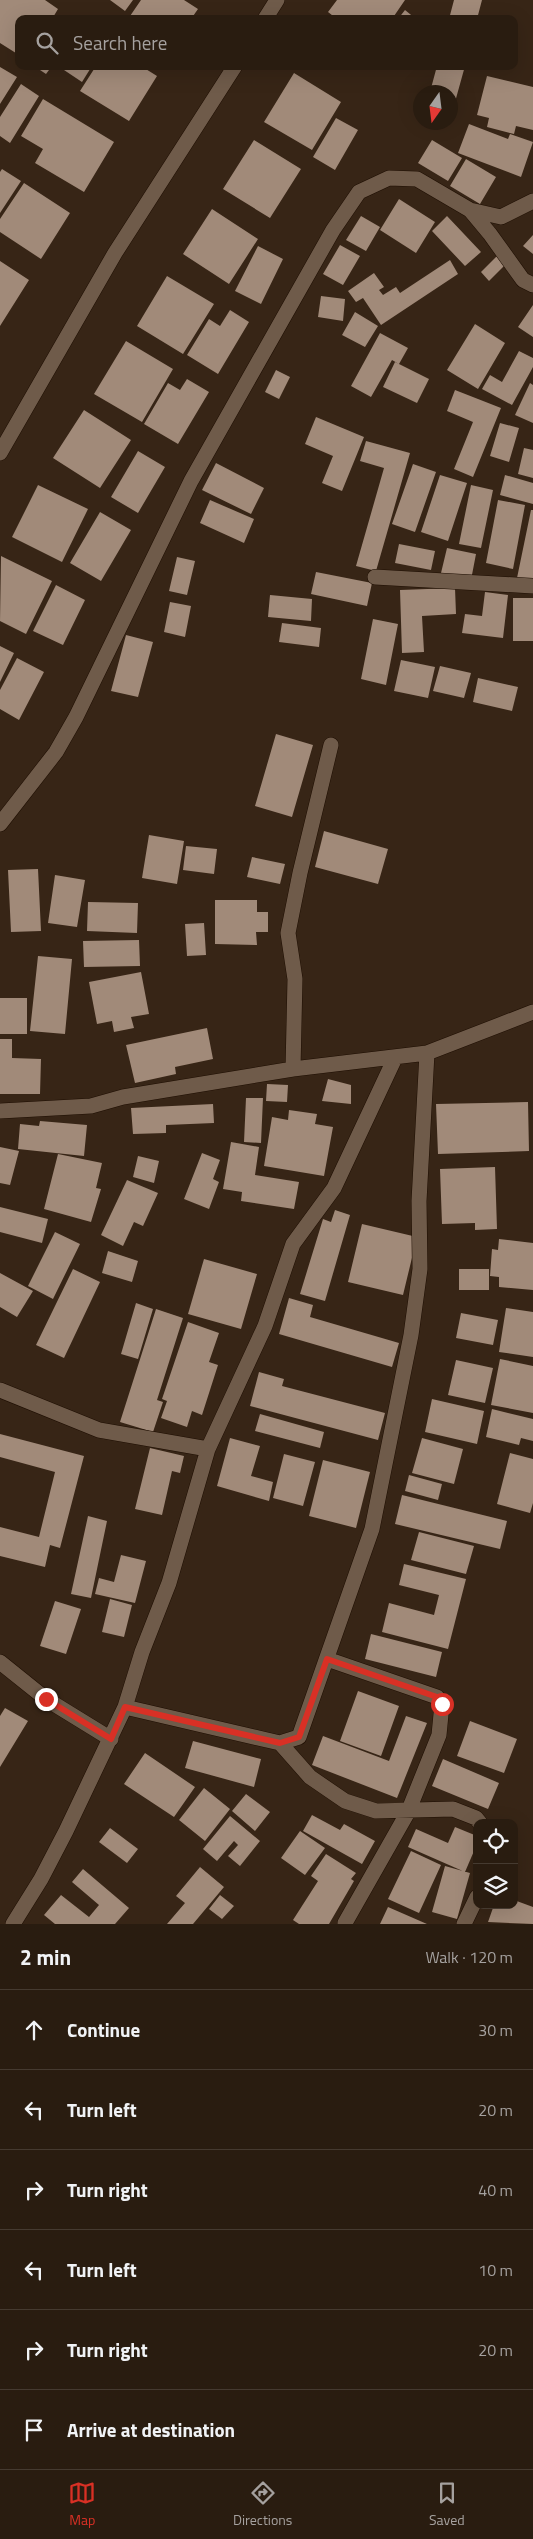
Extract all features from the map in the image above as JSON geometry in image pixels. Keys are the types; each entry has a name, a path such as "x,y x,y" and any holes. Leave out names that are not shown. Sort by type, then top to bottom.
{"street":[{"path":"0,453 115,253 232,70"},
{"path":"0,824 60,745 191,481 333,230 359,192 388,178 417,179 470,210 501,217 533,201"},
{"path":"470,210 523,280 533,285"},
{"path":"375,577 533,586"},
{"path":"293,1069 295,979 288,933 300,873 331,745"},
{"path":"0,1111 92,1106 123,1097 293,1069 427,1053 533,1012"},
{"path":"125,1707 280,1743 299,1737 372,1529 411,1335 420,1269 419,1201 427,1053"},
{"path":"13,1924 45,1871 125,1707 142,1652 169,1583 208,1449 265,1326 293,1244 334,1188 395,1058"},
{"path":"0,1390 99,1430 208,1449"},
{"path":"327,1659 437,1697 442,1704 439,1735 408,1812 345,1923"},
{"path":"0,1662 46,1699 111,1739"},
{"path":"280,1743 310,1777 344,1802 376,1812 453,1809 477,1819"},
{"path":"464,1924 473,1905"}],"building":[{"path":"0,0 45,0 58,9 54,15 15,15 15,52 0,43"},
{"path":"110,0 133,0 125,11"},
{"path":"141,0 184,0 198,9 194,15 131,15"},
{"path":"337,0 405,0 395,15 332,15 328,12"},
{"path":"454,0 482,0 478,15 450,15"},
{"path":"405,10 411,15 401,15"},
{"path":"0,67 17,77 0,104"},
{"path":"40,70 49,70 46,74"},
{"path":"64,70 90,70 82,82"},
{"path":"93,70 147,70 157,76 129,121 80,91"},
{"path":"436,70 464,70 458,91 458,85 432,85"},
{"path":"294,73 341,102 312,150 264,122"},
{"path":"487,76 533,87 533,130 516,126 514,134 487,127 489,118 477,115"},
{"path":"21,84 39,96 10,143 0,136 0,117"},
{"path":"43,99 114,142 84,192 35,163 43,149 21,136"},
{"path":"336,118 358,130 335,170 313,157"},
{"path":"469,124 508,139 510,134 533,142 521,177 458,153"},
{"path":"254,140 301,169 270,218 223,189"},
{"path":"432,140 462,158 448,181 418,163"},
{"path":"466,159 496,177 480,204 450,186"},
{"path":"2,169 21,181 0,213 0,172"},
{"path":"24,183 70,213 41,259 0,232 0,219"},
{"path":"399,199 435,222 416,253 380,230"},
{"path":"212,209 258,239 229,284 183,254"},
{"path":"361,216 380,227 366,251 346,240"},
{"path":"447,216 481,252 465,266 432,231"},
{"path":"533,235 533,254 523,246"},
{"path":"340,245 360,256 343,285 323,274"},
{"path":"258,246 283,259 261,304 235,291"},
{"path":"497,256 506,264 489,281 481,272"},
{"path":"450,260 458,274 381,325 363,298 356,302 348,291 374,273 384,287 379,290 383,295 396,287 400,293"},
{"path":"0,261 29,280 0,326"},
{"path":"167,276 214,304 183,354 137,326"},
{"path":"321,296 345,299 343,321 318,317"},
{"path":"533,305 533,337 518,327"},
{"path":"230,310 249,322 218,374 187,355 209,319 220,326"},
{"path":"355,312 378,326 365,347 342,335"},
{"path":"475,324 505,343 478,389 447,370"},
{"path":"380,333 408,348 399,364 392,360 371,397 351,386"},
{"path":"126,341 173,369 142,422 94,394"},
{"path":"519,351 533,358 533,367 512,405 482,389 490,375 502,382"},
{"path":"395,362 429,379 417,403 383,387"},
{"path":"276,370 290,377 279,399 265,392"},
{"path":"187,379 209,392 178,444 144,424 168,383 180,390"},
{"path":"530,383 533,385 533,423 515,415"},
{"path":"455,390 501,408 473,477 454,469 473,422 447,411"},
{"path":"84,410 131,440 100,488 53,458"},
{"path":"316,417 364,437 342,491 322,483 333,456 305,444"},
{"path":"500,423 519,428 509,462 490,456"},
{"path":"366,441 410,453 376,571 356,566 384,468 360,461"},
{"path":"524,448 533,450 533,478 518,474"},
{"path":"138,451 165,467 138,513 111,497"},
{"path":"216,463 264,488 251,514 202,490"},
{"path":"413,464 436,472 415,532 392,524"},
{"path":"440,475 467,483 448,541 421,532"},
{"path":"505,475 533,483 533,504 500,495"},
{"path":"38,485 88,509 62,562 12,537"},
{"path":"471,485 493,490 481,548 459,544"},
{"path":"210,500 254,519 244,543 200,523"},
{"path":"498,500 525,505 513,569 486,563"},
{"path":"531,510 533,510 533,582 517,578"},
{"path":"100,512 131,530 101,581 70,563"},
{"path":"399,544 435,551 431,570 395,563"},
{"path":"447,548 476,554 471,580 441,573"},
{"path":"1,556 52,581 26,634 0,621"},
{"path":"177,557 195,561 187,595 169,591"},
{"path":"316,572 372,583 367,606 311,594"},
{"path":"56,585 85,600 63,645 33,631"},
{"path":"455,588 456,614 422,616 424,652 402,653 400,590"},
{"path":"485,592 508,595 503,638 462,633 465,614 482,616"},
{"path":"270,595 312,599 311,621 268,617"},
{"path":"513,598 533,598 533,641 513,641"},
{"path":"170,602 191,606 185,637 164,632"},
{"path":"373,619 398,624 386,685 361,679"},
{"path":"282,623 321,628 319,647 279,642"},
{"path":"126,635 153,642 138,697 111,691"},
{"path":"0,646 14,653 0,682"},
{"path":"17,658 44,672 19,720 0,709 0,690"},
{"path":"401,660 435,667 428,698 394,691"},
{"path":"440,666 471,673 464,698 433,691"},
{"path":"478,678 518,687 512,711 473,702"},
{"path":"276,734 313,745 292,817 255,806"},
{"path":"324,831 388,849 378,884 315,867"},
{"path":"149,835 184,841 177,884 142,878"},
{"path":"186,846 217,849 214,874 183,870"},
{"path":"252,857 285,864 280,884 247,877"},
{"path":"38,869 41,931 11,932 8,870"},
{"path":"55,875 85,880 77,927 48,923"},
{"path":"215,900 257,900 257,912 268,912 268,932 256,932 257,945 215,944"},
{"path":"88,902 138,903 137,933 87,931"},
{"path":"204,923 206,955 187,956 185,924"},
{"path":"139,940 140,966 84,967 83,941"},
{"path":"38,956 72,959 65,1034 30,1031"},
{"path":"141,972 149,1014 131,1017 134,1028 114,1032 112,1021 97,1024 89,982"},
{"path":"0,998 27,998 27,1034 0,1034"},
{"path":"207,1028 213,1059 175,1067 176,1074 135,1083 126,1045"},
{"path":"0,1039 12,1039 12,1058 41,1059 40,1094 0,1094"},
{"path":"328,1079 351,1085 351,1104 322,1101"},
{"path":"267,1084 288,1085 287,1102 266,1101"},
{"path":"246,1098 263,1098 261,1143 244,1142"},
{"path":"528,1102 529,1151 438,1154 436,1104"},
{"path":"213,1104 214,1123 166,1125 166,1133 133,1134 131,1108"},
{"path":"289,1110 317,1114 315,1124 333,1127 324,1176 264,1166 272,1117 288,1120"},
{"path":"40,1121 87,1125 84,1156 18,1149 20,1124 39,1126"},
{"path":"231,1142 259,1147 255,1175 299,1182 294,1209 241,1201 242,1192 223,1189"},
{"path":"0,1147 19,1151 10,1185 0,1183"},
{"path":"202,1153 220,1160 213,1179 219,1182 209,1209 184,1199"},
{"path":"58,1154 102,1163 96,1188 101,1189 91,1222 44,1209"},
{"path":"138,1156 159,1161 154,1183 133,1177"},
{"path":"495,1167 497,1229 475,1230 475,1223 442,1224 440,1169"},
{"path":"127,1180 158,1193 143,1226 134,1222 123,1246 101,1235"},
{"path":"0,1207 48,1219 42,1243 0,1232"},
{"path":"335,1210 350,1215 325,1301 300,1294 323,1219 331,1222"},
{"path":"362,1224 417,1237 403,1295 348,1282"},
{"path":"55,1232 80,1244 53,1299 28,1286"},
{"path":"499,1239 533,1243 533,1290 499,1287 499,1277 490,1276 492,1249 498,1250"},
{"path":"108,1251 138,1261 132,1282 102,1273"},
{"path":"204,1259 257,1274 241,1329 188,1314"},
{"path":"73,1269 100,1282 64,1358 36,1345"},
{"path":"459,1269 489,1269 489,1290 459,1290"},
{"path":"0,1273 33,1291 17,1317 0,1307"},
{"path":"289,1298 313,1305 310,1317 399,1343 392,1367 279,1334"},
{"path":"136,1303 153,1309 138,1359 121,1354"},
{"path":"506,1308 533,1312 533,1357 499,1352"},
{"path":"156,1309 183,1318 157,1400 163,1402 153,1432 120,1422"},
{"path":"461,1313 498,1320 493,1345 456,1338"},
{"path":"188,1322 219,1333 209,1362 218,1365 202,1415 192,1411 187,1427 161,1418 167,1401 162,1399"},
{"path":"500,1359 533,1366 533,1413 491,1405"},
{"path":"456,1360 493,1368 485,1403 448,1395"},
{"path":"259,1372 284,1379 282,1386 385,1413 378,1440 250,1406"},
{"path":"432,1399 484,1411 477,1444 425,1432"},
{"path":"492,1409 533,1419 533,1441 521,1438 519,1445 486,1437"},
{"path":"260,1414 324,1432 320,1448 255,1431"},
{"path":"0,1434 84,1456 60,1548 50,1545 45,1567 0,1556 0,1527 39,1537 55,1472 0,1457"},
{"path":"230,1438 260,1446 251,1476 273,1482 269,1501 217,1486"},
{"path":"422,1438 463,1449 454,1484 412,1473"},
{"path":"150,1448 184,1456 180,1473 172,1471 162,1515 135,1509"},
{"path":"510,1453 533,1459 533,1503 530,1513 497,1504"},
{"path":"284,1454 315,1462 303,1506 273,1498"},
{"path":"323,1460 370,1472 356,1528 309,1516"},
{"path":"409,1475 442,1484 438,1500 405,1491"},
{"path":"402,1495 507,1521 500,1549 395,1524"},
{"path":"88,1516 107,1521 91,1598 71,1594"},
{"path":"419,1532 474,1546 466,1574 411,1560"},
{"path":"121,1555 146,1561 135,1603 95,1594 99,1578 114,1582"},
{"path":"404,1564 466,1579 448,1649 382,1632 389,1603 434,1615 439,1595 399,1585"},
{"path":"110,1599 132,1605 124,1637 102,1632"},
{"path":"55,1601 81,1609 66,1654 40,1646"},
{"path":"371,1634 442,1652 436,1677 365,1659"},
{"path":"358,1691 399,1706 381,1756 340,1741"},
{"path":"5,1708 28,1721 0,1767 0,1716"},
{"path":"406,1716 427,1723 397,1798 312,1765 323,1736 389,1761"},
{"path":"470,1721 517,1739 504,1773 457,1756"},
{"path":"193,1741 261,1759 254,1787 185,1768"},
{"path":"145,1753 195,1787 174,1817 124,1784"},
{"path":"443,1759 499,1783 488,1809 432,1786"},
{"path":"204,1788 230,1809 205,1841 179,1820"},
{"path":"246,1794 270,1812 255,1831 232,1811"},
{"path":"312,1815 340,1830 344,1824 375,1841 362,1864 303,1831"},
{"path":"230,1816 260,1841 240,1866 228,1856 238,1845 234,1841 217,1861 203,1849"},
{"path":"455,1827 473,1834 473,1853 465,1872 408,1847 416,1829 448,1843"},
{"path":"110,1828 138,1849 127,1863 99,1842"},
{"path":"300,1831 325,1848 305,1875 281,1858"},
{"path":"411,1851 441,1865 419,1913 388,1899"},
{"path":"326,1854 356,1873 351,1879 354,1881 329,1924 299,1924 293,1920 318,1881 311,1876"},
{"path":"445,1866 470,1873 457,1919 432,1912"},
{"path":"200,1867 224,1887 193,1924 167,1924 185,1903 176,1896"},
{"path":"83,1869 129,1908 115,1924 55,1924 44,1915 61,1895 89,1917 99,1905 72,1882"},
{"path":"220,1895 234,1906 222,1919 209,1909"},
{"path":"518,1901 533,1907 533,1924 488,1922 493,1909 518,1909"},
{"path":"388,1907 427,1924 380,1924"}],"route":[{"path":"46,1699 111,1739 125,1707 280,1743 299,1737 327,1659 437,1697 442,1704"}]}
